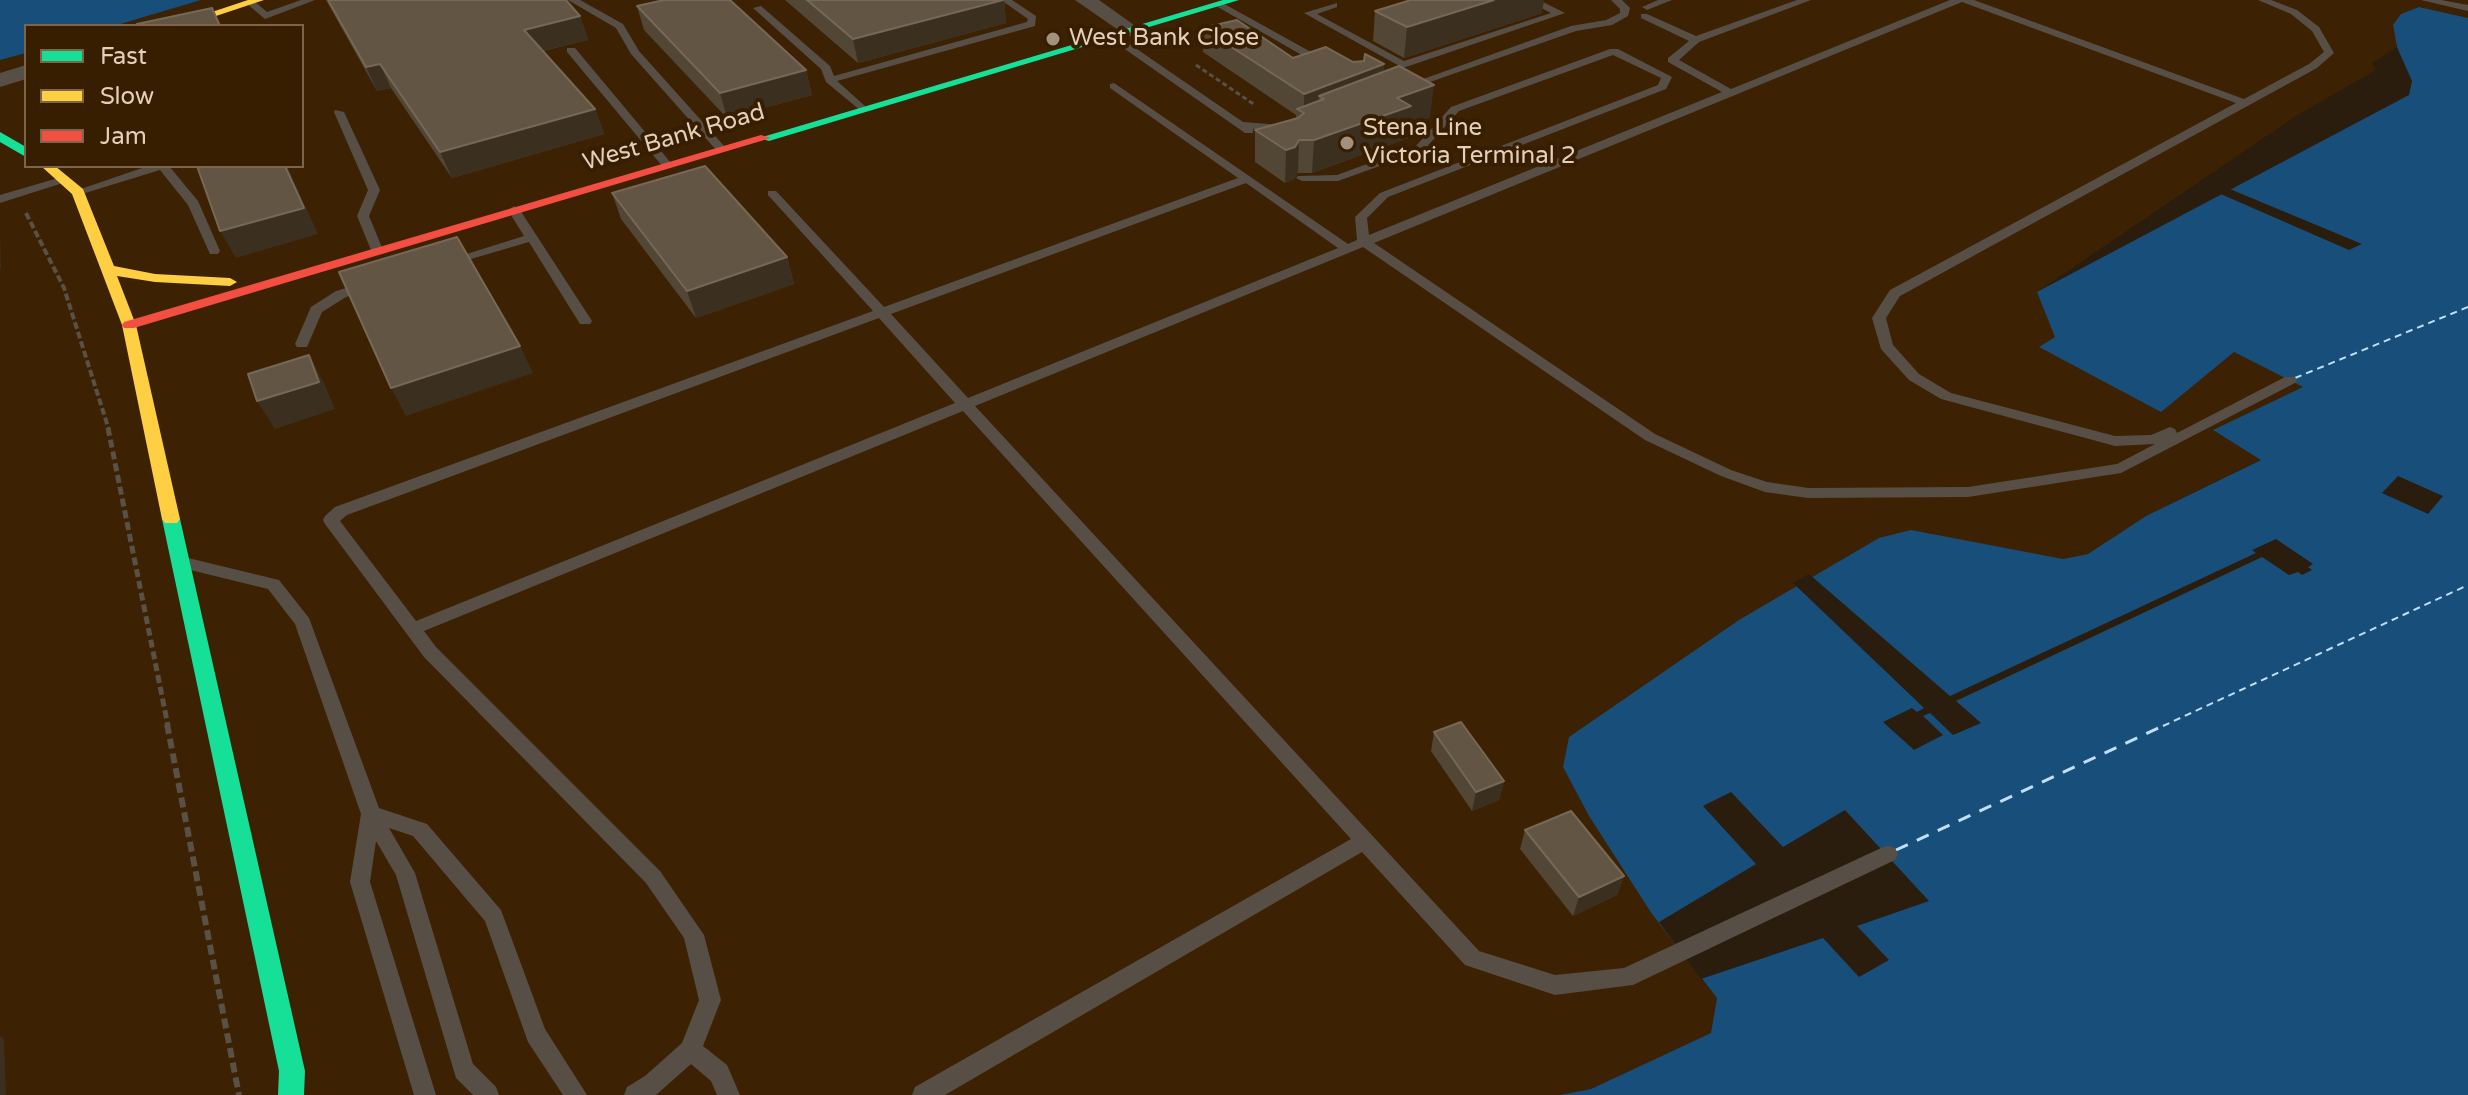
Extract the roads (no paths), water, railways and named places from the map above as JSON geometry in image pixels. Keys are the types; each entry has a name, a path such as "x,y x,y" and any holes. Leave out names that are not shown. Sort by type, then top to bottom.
{"street":[{"path":"1085,0 1122,33"},
{"name":"West Bank Road","path":"129,325 1226,2"},
{"path":"186,24 261,11"},
{"path":"0,80 24,73"},
{"path":"50,168 72,185 110,270 129,325 292,1071 291,1095"},
{"path":"110,270 172,280 265,284"}],"lane":[{"path":"261,11 310,0"},
{"path":"573,0 620,26 635,52 721,149"},
{"path":"830,80 1032,24 1033,18 1006,0"},
{"path":"1326,0 1334,5 1309,13 1403,65 1560,13 1531,0"},
{"path":"1391,92 1574,28 1609,23 1625,14 1625,8 1616,0"},
{"path":"1667,0 1645,12 1696,40"},
{"path":"1773,0 1789,6"},
{"path":"1729,92 1672,60 1696,40 1806,0"},
{"path":"413,629 1958,0"},
{"path":"1965,0 2245,103"},
{"path":"1363,241 1650,437 1726,473 1765,487 1808,493 1968,492 2121,468 2285,378 2153,440 2115,441 1946,396 1914,377 1886,346 1879,318 1895,293 2313,66 2329,53 2316,29 2294,12 2263,0"},
{"path":"2426,0 2468,8"},
{"path":"1226,2 1329,66"},
{"path":"758,8 826,68 830,80 861,108"},
{"path":"1122,33 1245,129 1258,143"},
{"path":"571,50 667,165"},
{"path":"1302,178 1338,178 1420,148 1455,109 1614,51 1667,77 1662,87 1384,195 1361,217 1363,241"},
{"path":"1114,86 1346,248"},
{"path":"339,112 374,190 363,216 377,250"},
{"path":"1245,129 1292,128"},
{"path":"1245,129 1273,141"},
{"path":"0,199 153,168"},
{"path":"164,168 194,204 214,251"},
{"path":"1324,171 1338,178"},
{"path":"635,1095 653,1084 690,1050 710,1000 694,935 653,877 430,652 331,520 341,511 1247,179"},
{"path":"772,193 1472,958 1555,985 1626,978 1888,854"},
{"path":"514,210 585,321"},
{"path":"428,268 530,238"},
{"path":"302,344 316,310 341,294 384,281"},
{"path":"182,563 273,584 303,622 371,814 405,873 464,1070 488,1095"},
{"path":"371,814 360,882 425,1095"},
{"path":"371,814 420,830 494,916 536,1035 576,1095"},
{"path":"923,1095 1366,840"},
{"path":"690,1050 719,1073 729,1095"}],"water":[{"path":"0,0 201,0 121,24 24,24 24,54 0,60"},
{"path":"2419,7 2468,18 2468,1095 1560,1095 1591,1089 1711,1033 1717,998 1652,914 1589,816 1563,767 1569,737 1739,620 1879,538 1911,530 2063,559 2088,554 2146,516 2261,460 2213,430 2303,387 2234,352 2161,412 2039,347 2055,337 2037,292 2409,95 2412,81 2397,47 2393,25 2401,14"}],"place":[{"name":"West Bank Close","path":"1053,39"},
{"name":"Stena Line Victoria Terminal 2","path":"1347,143"}]}
